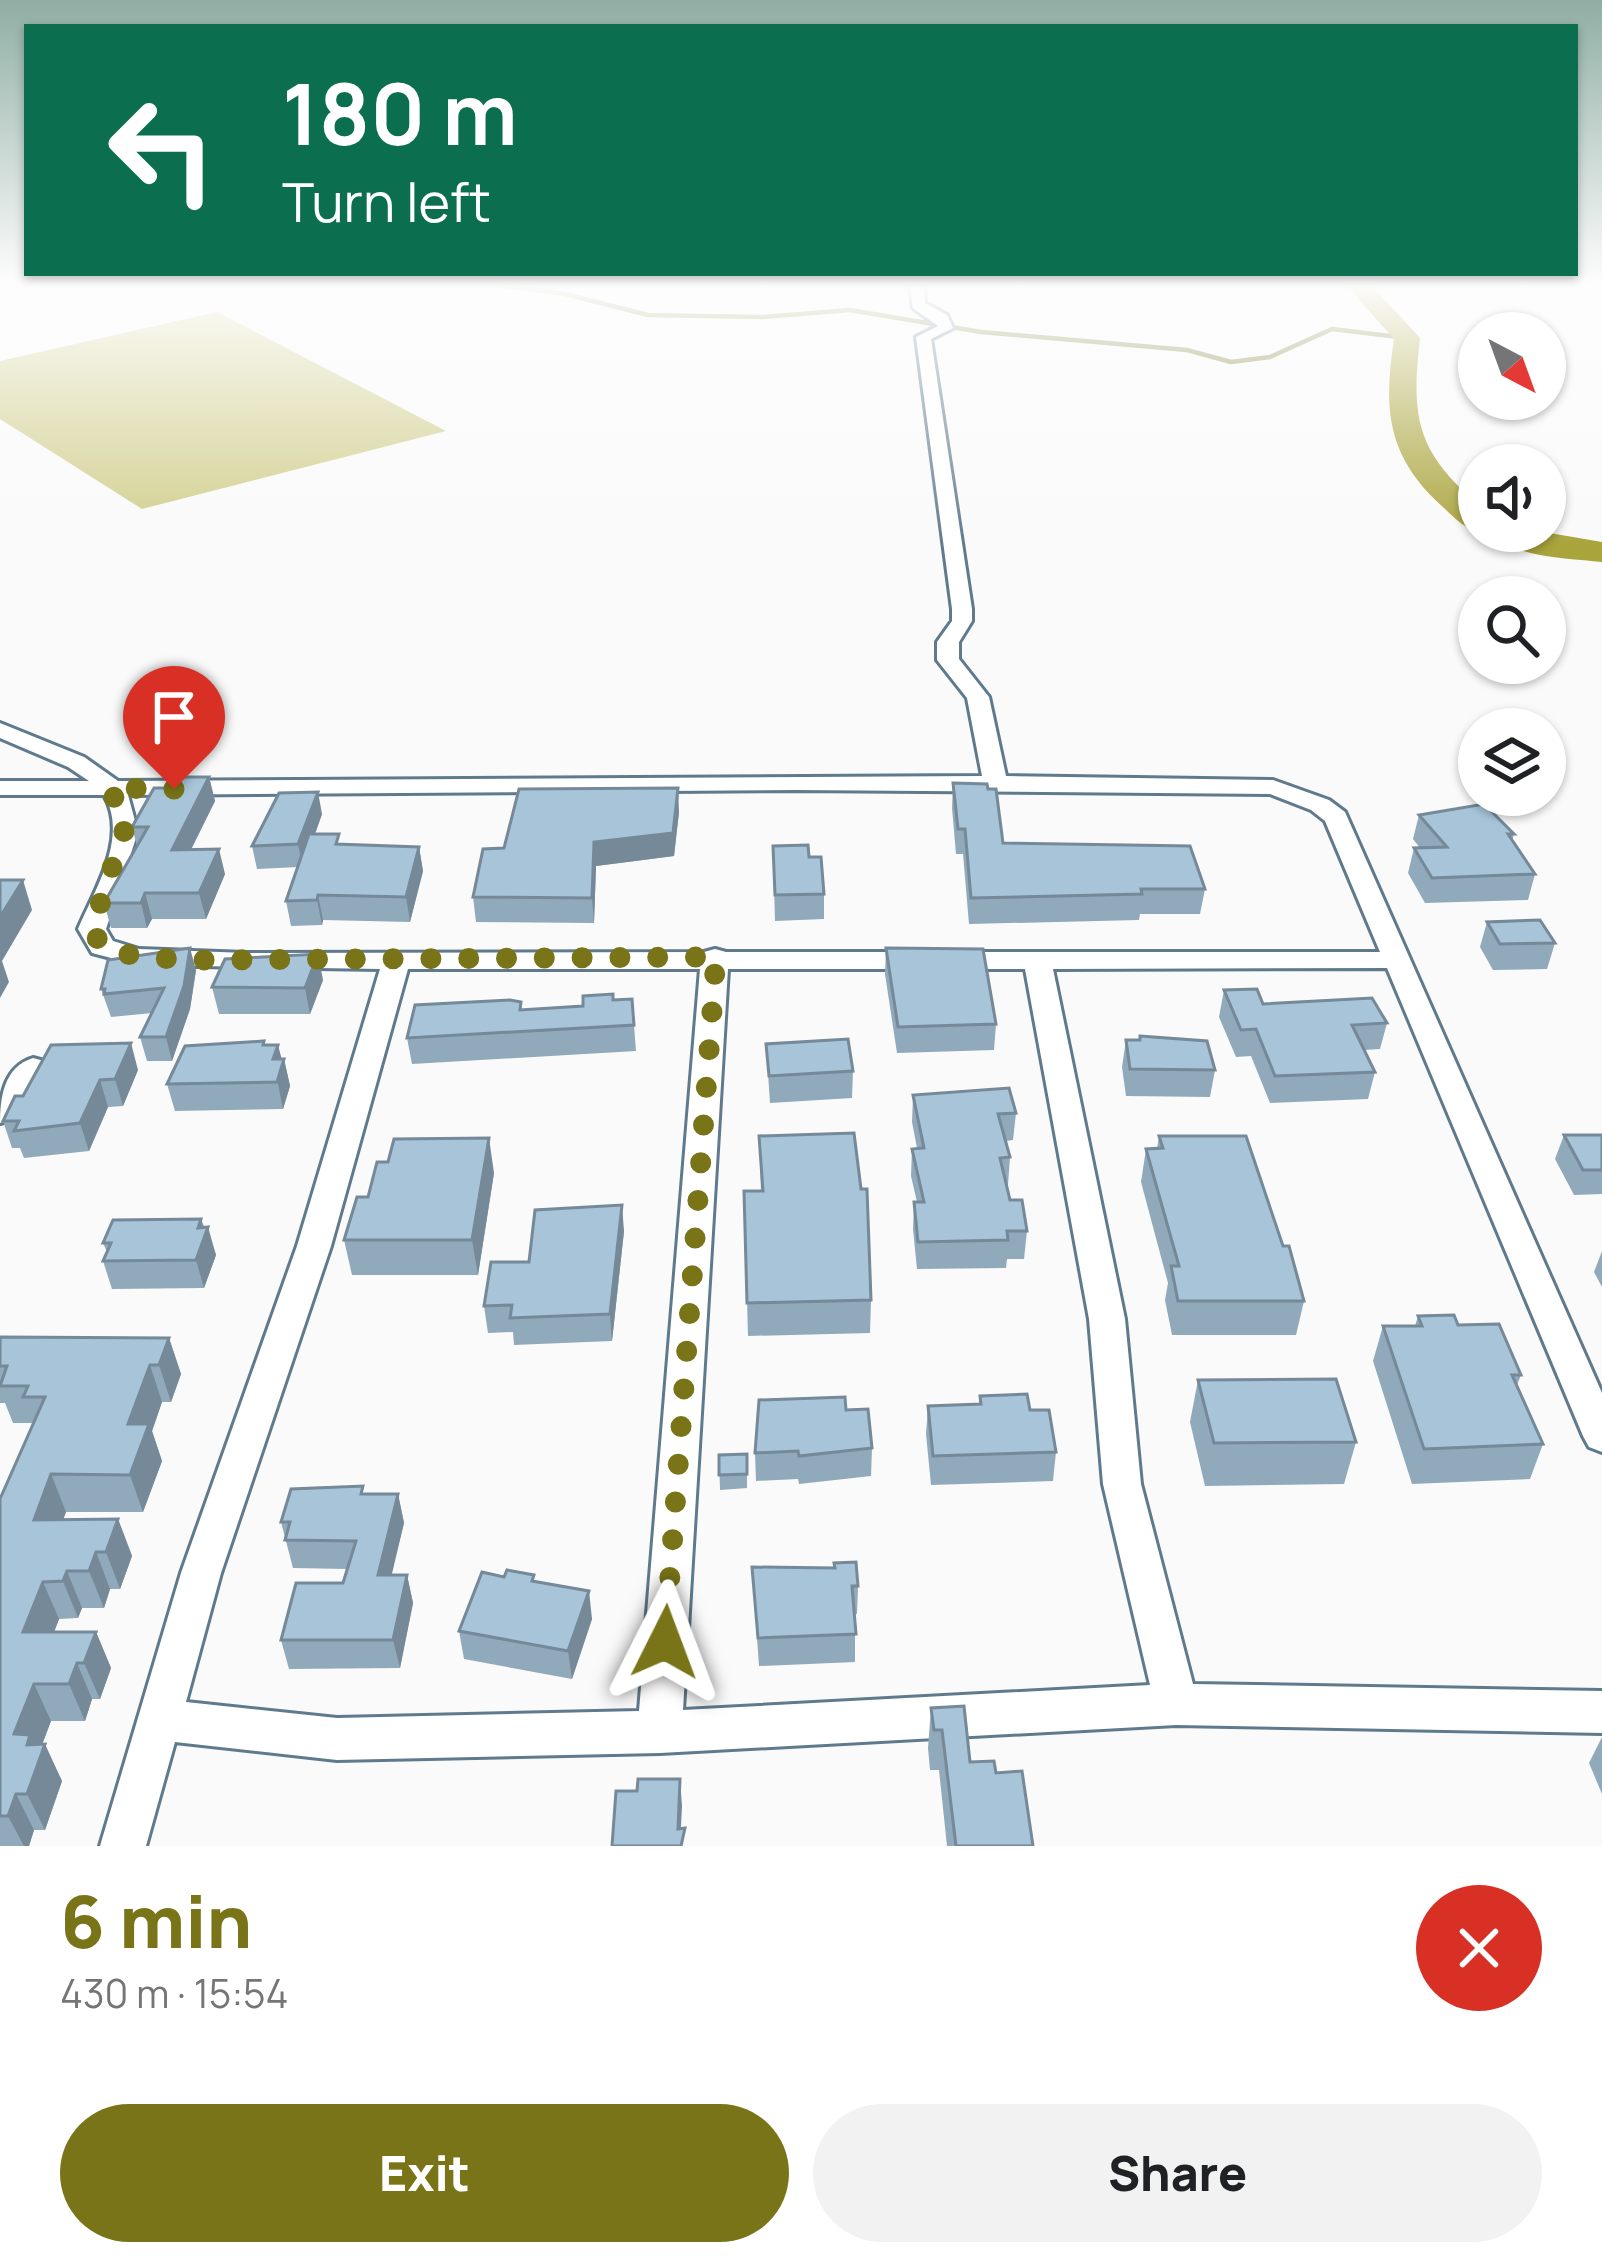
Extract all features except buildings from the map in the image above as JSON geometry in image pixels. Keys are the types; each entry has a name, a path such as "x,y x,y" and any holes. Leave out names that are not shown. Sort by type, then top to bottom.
{"street":[{"path":"928,372 962,609 962,621 948,642 948,660 978,697 994,781"},
{"path":"0,730 87,769 109,788 127,822 92,929 102,947 138,957 1400,960"},
{"path":"0,788 994,781 1273,787 1294,793 1336,817 1602,1436"},
{"path":"661,1732 673,1507 716,957"},
{"path":"1037,958 1107,1319 1122,1484 1176,1704"},
{"path":"123,1846 201,1573 314,1246 397,959"},
{"path":"0,1113 33,1068"},
{"path":"161,1720 337,1739 661,1732 1176,1704 1602,1712"}],"shaded area":[{"path":"0,372 333,372 446,431 142,509 0,419"}],"waterway":[{"path":"1403,372 1399,400 1425,475 1458,504"},
{"path":"1566,547 1602,552"}],"route":[{"path":"174,789 109,788 127,822 92,929 94,941 114,952 195,960 716,957 665,1642"}]}
